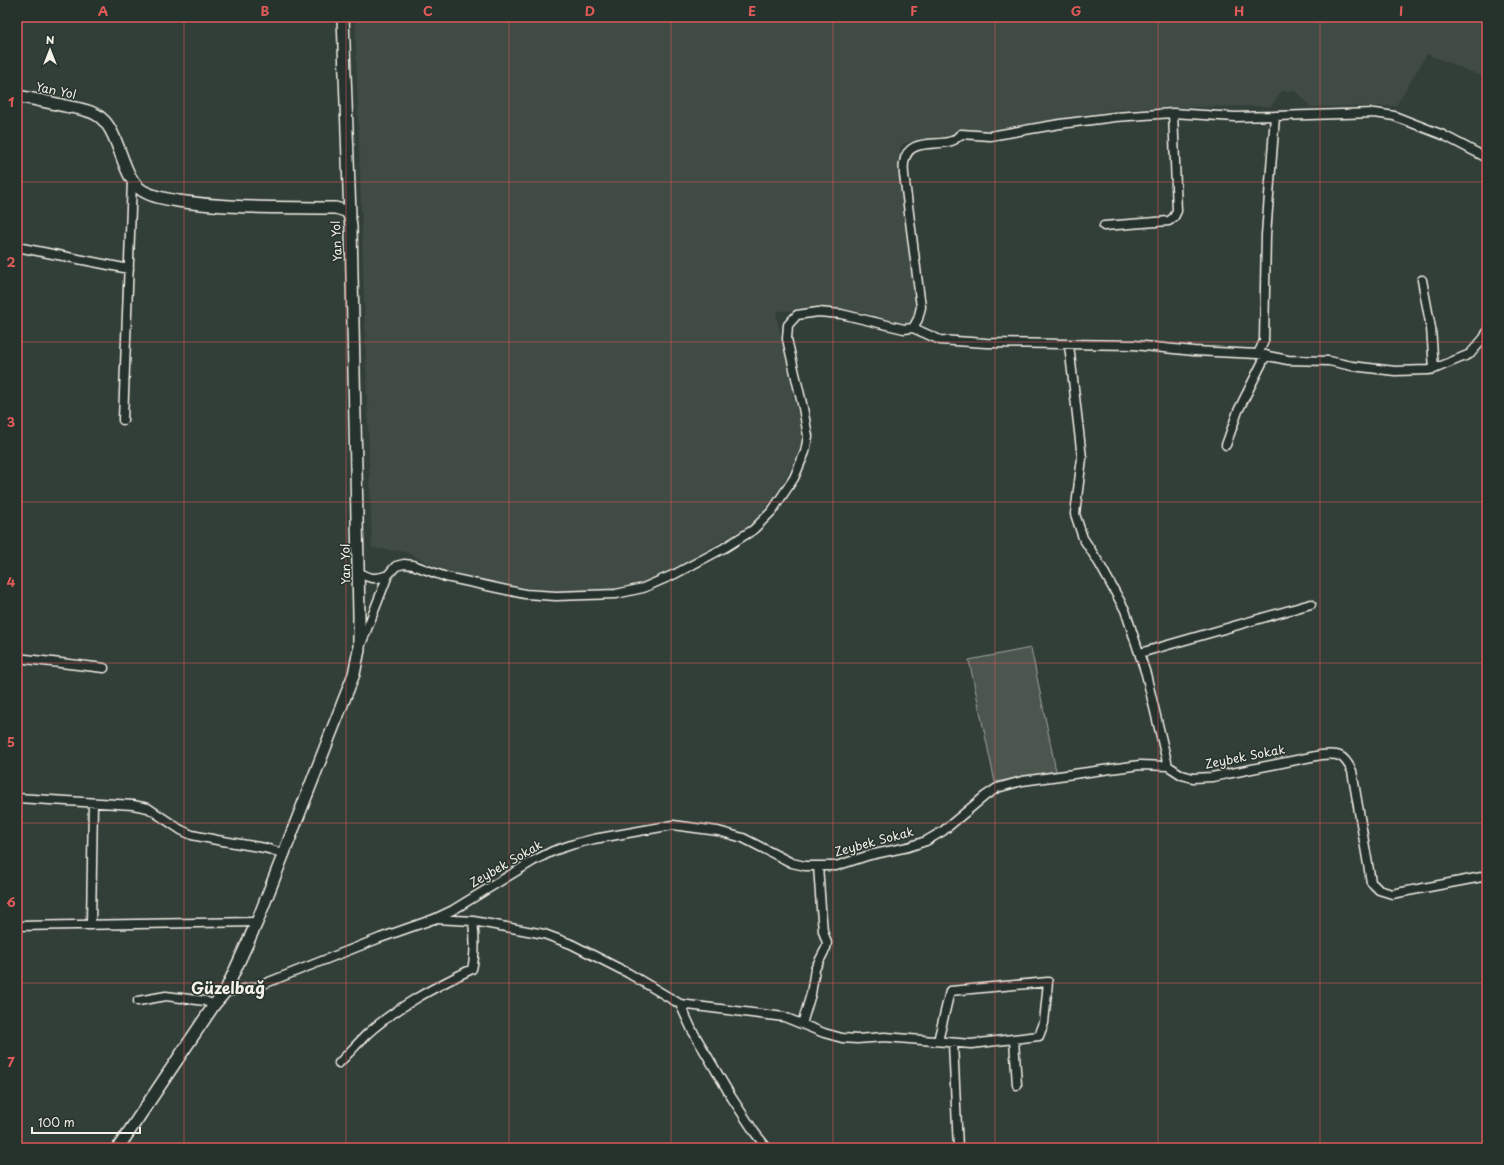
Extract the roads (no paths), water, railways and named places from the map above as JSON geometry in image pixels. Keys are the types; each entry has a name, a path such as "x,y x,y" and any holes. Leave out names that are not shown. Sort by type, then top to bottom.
{"street":[{"path":"343,17 350,216"},
{"name":"Yan Yol","path":"17,96 84,110 96,115 105,122 112,133 132,181 143,191 151,195 200,204 335,208 345,210 350,216 359,572 359,650 354,674 285,854 257,922 225,992 214,1005 118,1148"},
{"path":"1104,226 1169,221 1174,217 1177,210 1173,113"},
{"path":"913,328 918,320 922,307 905,182 904,162 907,153 914,147 928,143 953,141 961,134 990,136 1115,117 1173,113 1235,117 1375,113 1394,116 1443,135 1487,158"},
{"path":"1258,354 1264,340 1266,235 1275,116"},
{"path":"123,420 132,181"},
{"path":"17,247 128,268"},
{"path":"1422,280 1431,328 1434,369"},
{"path":"359,650 388,575 396,566 404,564 414,565 453,579 525,594 556,596 616,594 643,588 675,574 724,548 753,530 772,511 794,478 805,452 808,436 787,340 788,324 797,315 818,312 841,314 904,329 913,328 940,340 986,343 1134,345 1194,351 1258,354 1288,360 1329,361 1352,366 1396,371 1434,369 1470,354 1486,336"},
{"path":"1069,345 1082,458 1075,514 1083,538 1125,610 1140,653 1168,766"},
{"path":"1226,445 1238,411 1266,355"},
{"path":"359,572 368,578 379,579 388,575"},
{"path":"1140,653 1311,604"},
{"path":"17,658 104,668"},
{"name":"Zeybek Sokak","path":"225,992 256,987 380,938 434,919 453,910 497,882 553,851 594,839 673,825 718,831 743,838 792,863 805,866 836,866 870,855 908,847 926,841 942,831 984,796 997,788 1008,784 1140,764 1168,766 1182,774 1193,778 1200,778 1212,777 1321,755 1338,754 1346,760 1352,771 1371,882 1379,890 1392,894 1487,876"},
{"path":"17,798 133,805 148,808 181,830 192,835 265,848 285,854"},
{"path":"91,925 93,803"},
{"path":"802,1024 815,969 827,943 823,931 818,866"},
{"path":"434,919 473,921 544,934 571,944 628,973 680,1004 784,1018 842,1038 857,1039 885,1037 906,1040 938,1041 953,1044 971,1044 1039,1036 1044,1023 1048,982 950,991 938,1041"},
{"path":"339,1062 368,1033 394,1013 428,990 472,969 475,946 473,921"},
{"path":"17,926 257,922"},
{"path":"138,1001 166,996 205,1001 214,1005"},
{"path":"680,1004 692,1030 732,1098 755,1133 767,1148"},
{"path":"1014,1040 1017,1084"},
{"path":"953,1044 958,1148"}],"district":[{"name":"Güzelbağ","path":"228,988"}]}
